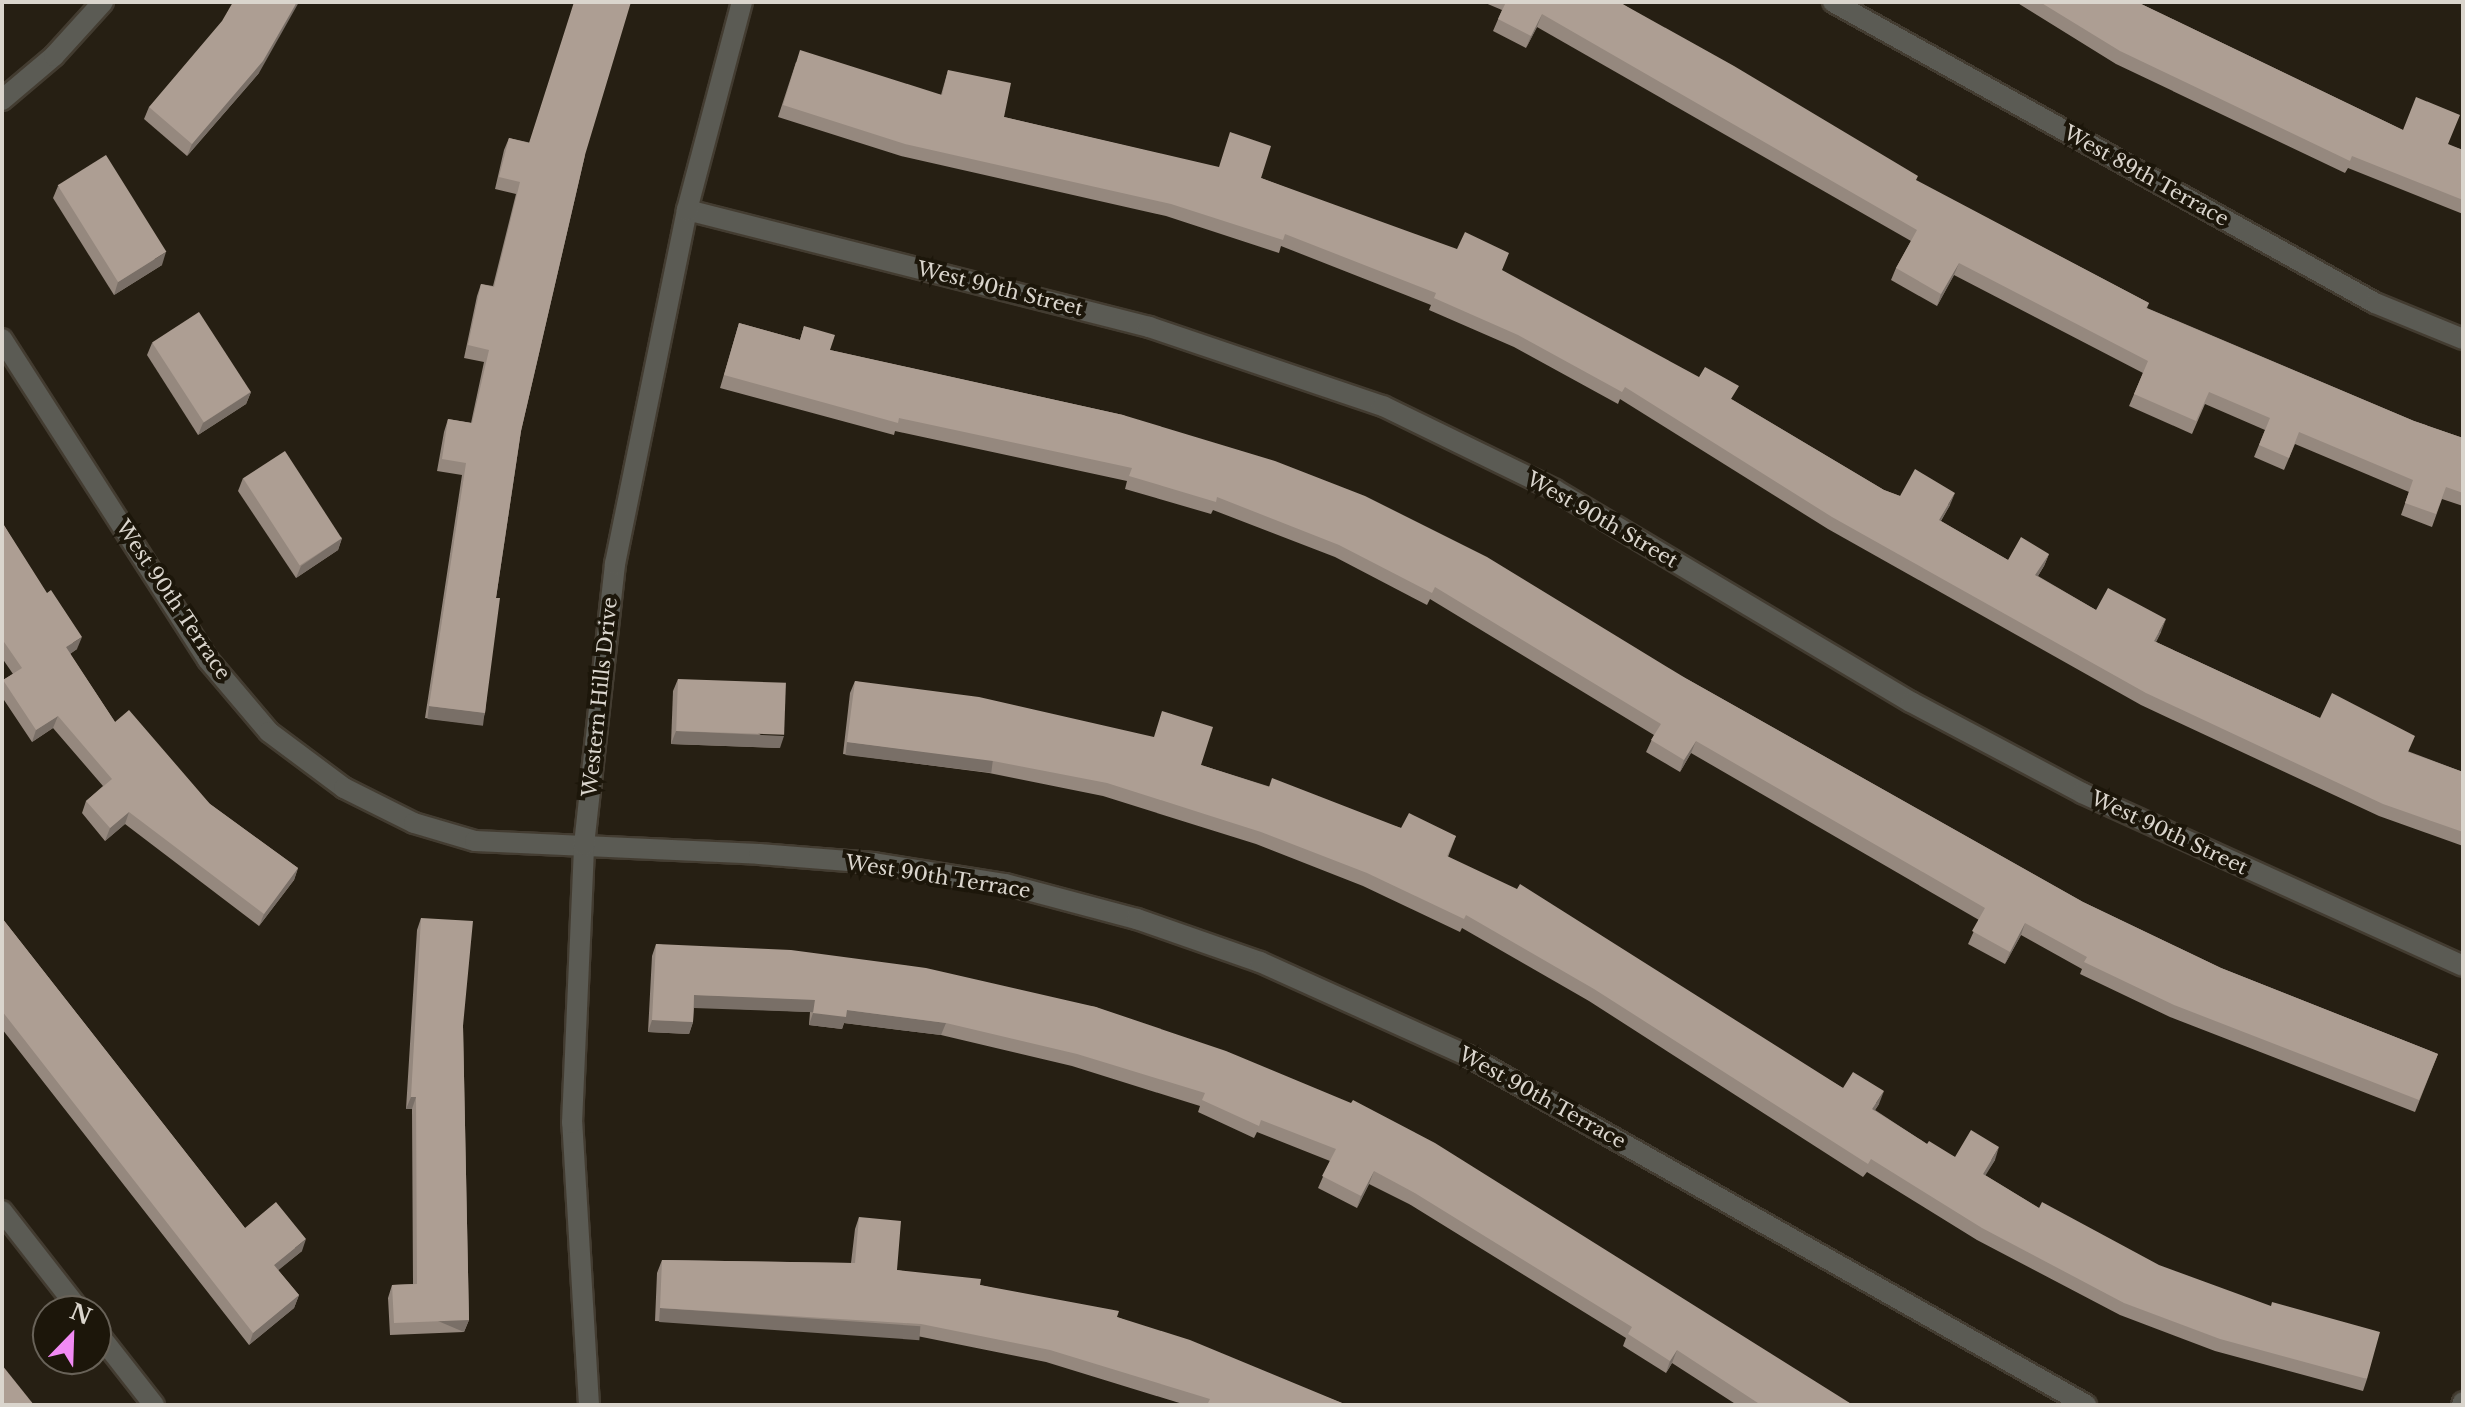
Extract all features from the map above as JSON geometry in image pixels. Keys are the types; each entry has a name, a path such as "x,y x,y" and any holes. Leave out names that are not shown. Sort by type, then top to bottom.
{"street":[{"path":"2,100 54,56 103,2"},
{"name":"Western Hills Drive","path":"589,1405 572,1123 584,845 615,564 687,210 742,2"},
{"name":"West 89th Terrace","path":"1833,2 2375,303 2463,339"},
{"name":"West 90th Street","path":"687,210 1149,327 1383,406 1555,490 1911,702 2082,793 2463,966"},
{"name":"West 90th Terrace","path":"2,339 208,660 269,732 344,788 414,823 475,841 874,863 1005,884 1137,919 1260,962 1468,1056 2086,1405"},
{"path":"2,1211 68,1295"},
{"path":"112,1351 154,1405"}],"building":[{"path":"233,2 297,2 263,61 192,144 149,107 222,21"},
{"path":"574,2 631,2 585,155 521,431 496,598 500,598 485,713 429,706 466,463 442,459 448,419 472,423 489,350 468,345 481,284 494,287 520,182 499,177 509,138 529,143"},
{"path":"1506,2 1619,2 1734,66 1918,176 1916,180 2149,303 2146,308 2414,421 2463,438 2463,493 2446,487 2436,514 2405,503 2413,480 2299,432 2289,458 2259,445 2270,418 2209,392 2196,421 2134,394 2148,361 1959,263 1941,294 1896,268 1917,230 1542,14 1531,36 1498,19"},
{"path":"2040,2 2137,2 2403,130 2416,97 2460,115 2448,144 2463,150 2463,200 2352,156 2350,161 2120,51"},
{"path":"800,50 942,95 948,70 1011,83 1004,117 1219,167 1230,132 1271,146 1261,178 1457,249 1465,232 1509,253 1502,270 1699,377 1705,367 1739,386 1731,399 1884,490 1900,496 1915,469 1955,493 1939,520 2008,560 2021,537 2049,554 2035,575 2096,610 2108,588 2166,619 2154,641 2320,718 2332,693 2415,736 2408,752 2463,772 2463,832 2383,804 2146,693 1832,517 1625,387 1622,392 1518,335 1434,298 1436,293 1285,234 1283,240 1171,204 905,144 783,105"},
{"path":"106,155 166,252 118,282 58,185"},
{"path":"199,312 251,392 204,422 152,342"},
{"path":"739,323 800,340 804,326 835,335 830,350 1123,415 1275,461 1365,496 1487,557 1687,679 2083,902 2221,968 2438,1054 2419,1100 2174,1005 2084,962 2087,957 2025,923 2010,952 1972,931 1985,908 1696,741 1684,760 1651,740 1661,724 1435,587 1432,593 1339,545 1217,497 1216,502 1129,476 1132,468 899,418 898,423 724,375"},
{"path":"285,451 342,538 300,565 243,478"},
{"path":"2,522 47,593 51,590 82,637 66,647 115,722 129,710 210,804 298,868 264,914 129,812 110,828 86,801 112,779 58,716 36,730 3,680 22,668 2,639"},
{"path":"678,679 786,683 784,735 676,731"},
{"path":"855,681 979,697 1154,737 1162,711 1213,727 1201,765 1269,787 1272,778 1401,828 1409,813 1456,836 1447,856 1517,889 1520,884 1843,1088 1853,1072 1884,1091 1872,1109 1927,1144 1929,1141 1955,1157 1971,1130 1999,1147 1983,1174 2039,1208 2042,1202 2159,1265 2271,1306 2272,1302 2380,1332 2367,1379 2220,1339 2124,1303 1982,1228 1871,1159 1868,1164 1594,989 1466,915 1464,919 1367,873 1261,832 1107,783 993,761 847,742"},
{"path":"2,918 245,1228 276,1202 306,1239 274,1265 299,1295 253,1333 2,1011"},
{"path":"421,918 473,921 463,1026 469,1320 394,1323 392,1285 417,1284 416,1097 411,1097"},
{"path":"656,944 791,950 926,968 1096,1007 1226,1051 1351,1103 1353,1100 1435,1143 1853,1405 1761,1405 1677,1350 1670,1361 1628,1334 1632,1327 1413,1192 1374,1171 1361,1196 1322,1176 1336,1149 1261,1120 1259,1126 1202,1100 1205,1093 1077,1054 946,1023 847,1010 846,1017 813,1013 815,1000 694,995 693,1022 652,1020"},
{"path":"859,1217 901,1221 897,1270 981,1279 980,1285 1119,1311 1117,1317 1190,1340 1347,1405 1212,1405 1208,1403 1210,1399 1050,1350 921,1324 660,1308 662,1260 855,1263"},
{"path":"2,1365 34,1405 2,1405"}]}
